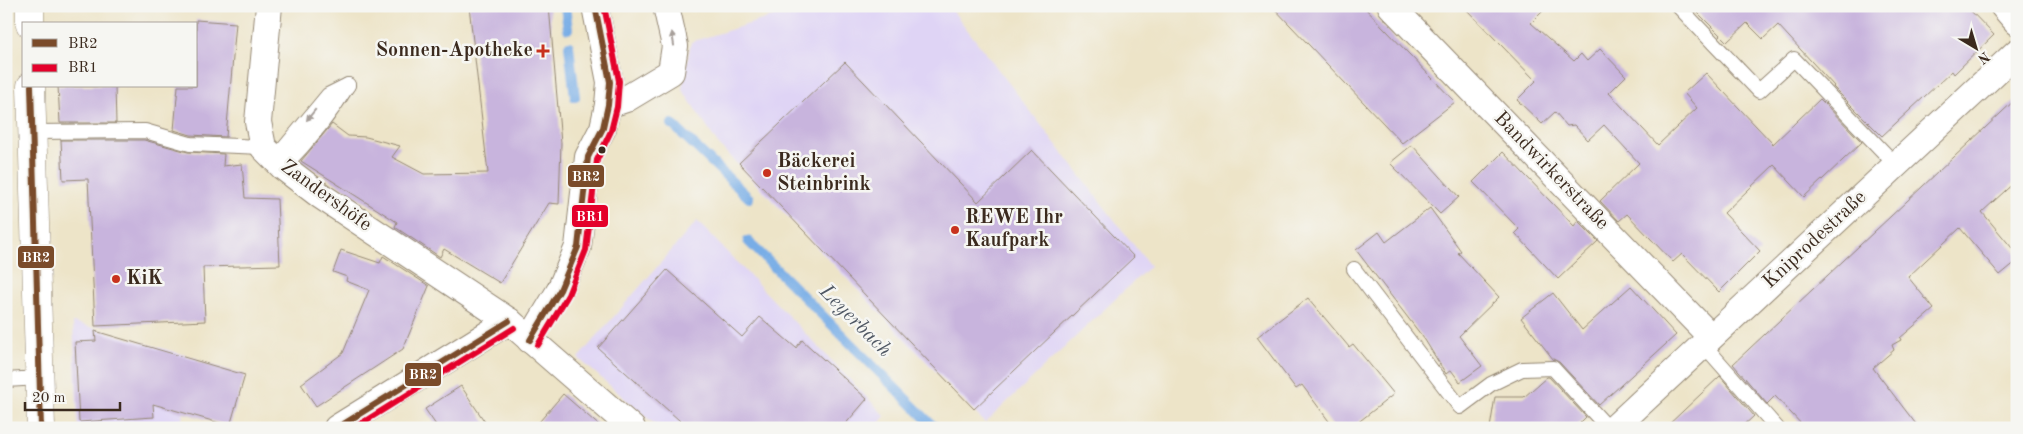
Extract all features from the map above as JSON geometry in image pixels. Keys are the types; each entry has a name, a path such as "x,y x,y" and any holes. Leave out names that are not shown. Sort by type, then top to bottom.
{"street":[{"path":"30,6 30,22"},
{"name":"Zandershöfe","path":"269,6 258,122 274,158 321,196 509,322 632,428"},
{"path":"530,340 560,290 578,247 588,157 603,128 608,105 610,82 595,6"},
{"path":"608,105 626,99 671,72 674,46 666,6"},
{"name":"Bandwirkerstraße","path":"1391,6 1707,340"},
{"path":"2003,6 2017,22"},
{"name":"Kniprodestraße","path":"1614,428 2017,52"},
{"path":"32,88 40,428"},
{"path":"336,428 509,322"}],"lane":[{"path":"1678,6 1759,91 1794,59 1896,165"},
{"path":"32,132 145,131 190,144 274,158 302,148 331,111 348,85 328,95 274,158"},
{"path":"1354,268 1460,407 1491,384 1522,369 1553,368 1608,428"},
{"path":"1707,340 1777,428"},
{"path":"6,380 39,378"}],"shaded area":[{"path":"807,6 949,6 1150,266 985,423 718,144 682,89 691,42"},
{"path":"697,221 885,416 875,428 659,428 578,358"},
{"path":"73,322 198,359 180,428 78,428"}],"building":[{"path":"469,6 549,6 561,143 559,204 549,203 500,283 444,249 440,257 395,227 397,222 301,161 332,124 348,136 366,137 400,146 392,157 424,174 488,173"},
{"path":"1272,6 1363,6 1455,102 1402,143"},
{"path":"1463,6 1548,6 1531,23 1574,61 1581,54 1587,61 1600,49 1626,76 1609,93 1658,145 1697,108 1684,93 1706,73 1773,144 1820,99 1862,142 1804,197 1774,165 1724,213 1760,251 1719,292 1682,254 1673,262 1627,214 1619,221 1600,201 1639,163 1604,125 1588,140 1574,125 1567,126 1555,112 1542,124 1517,100 1536,81"},
{"path":"1691,6 1966,6 1994,35 1954,74 1952,71 1882,136 1833,87 1778,25 1763,39 1747,23 1727,42"},
{"path":"196,20 236,23 226,137 191,135 174,130 178,88 198,88 198,22"},
{"name":"REWE Ihr Kaufpark","path":"845,62 978,202 1032,150 1134,257 974,409 739,163"},
{"path":"58,88 115,88 116,123 60,123"},
{"path":"2017,98 2017,180 1982,212 2017,254 2017,261 2000,275 1960,228 1908,277 1934,309 1900,338 1901,340 1892,345 1894,350 1873,368 1919,428 1805,428 1775,396 1767,404 1733,364"},
{"path":"61,140 144,140 188,152 224,154 223,166 242,164 245,198 277,199 280,265 203,267 205,321 95,326 88,179 63,180"},
{"path":"1412,145 1459,197 1440,214 1390,163"},
{"path":"1503,152 1574,226 1578,221 1598,241 1558,279 1515,233 1519,229 1473,182"},
{"path":"1430,208 1461,251 1458,253 1499,297 1459,336 1482,366 1460,382 1451,370 1446,374 1425,340 1356,250 1379,232 1386,242"},
{"path":"341,250 380,263 383,256 429,286 403,349 316,406 301,384 343,353 369,290 346,281 347,277 333,272"},
{"path":"667,270 742,337 760,317 796,348 802,340 867,399 842,428 688,428 598,348"},
{"path":"1631,286 1676,335 1599,405 1559,362 1553,359 1521,318 1553,293 1582,330"},
{"path":"1308,298 1349,347 1353,344 1394,394 1351,428 1334,428 1302,385 1296,389 1257,337"},
{"path":"95,331 245,375 230,426 153,404 154,417 79,422 75,342 96,341"},
{"path":"1720,376 1754,416 1741,428 1665,428"},
{"path":"1547,377 1586,417 1575,428 1490,428 1495,397 1524,397"},
{"path":"461,386 489,428 438,428 425,409"},
{"path":"563,394 602,428 534,428"}],"waterway":[{"name":"Leyerbach","path":"565,6 568,29"},
{"name":"Leyerbach","path":"569,46 575,97"},
{"name":"Leyerbach","path":"672,124 749,198"},
{"name":"Leyerbach","path":"748,241 935,428"}],"transit line":[{"name":"BR2","path":"530,340 560,290 578,247 588,157 603,128 608,105 610,82 595,6"},
{"name":"BR1","path":"538,345 568,295 586,250 597,160 611,131 617,107 619,81 604,6"},
{"name":"BR2","path":"31,88 41,428"},
{"name":"BR2","path":"337,428 509,321"},
{"name":"BR1","path":"354,428 514,328"}],"place":[{"name":"Sonnen-Apotheke","path":"543,51"},
{"name":"Bäckerei Steinbrink","path":"767,173"},
{"name":"REWE Ihr Kaufpark","path":"955,230"},
{"name":"KiK","path":"116,279"}]}
